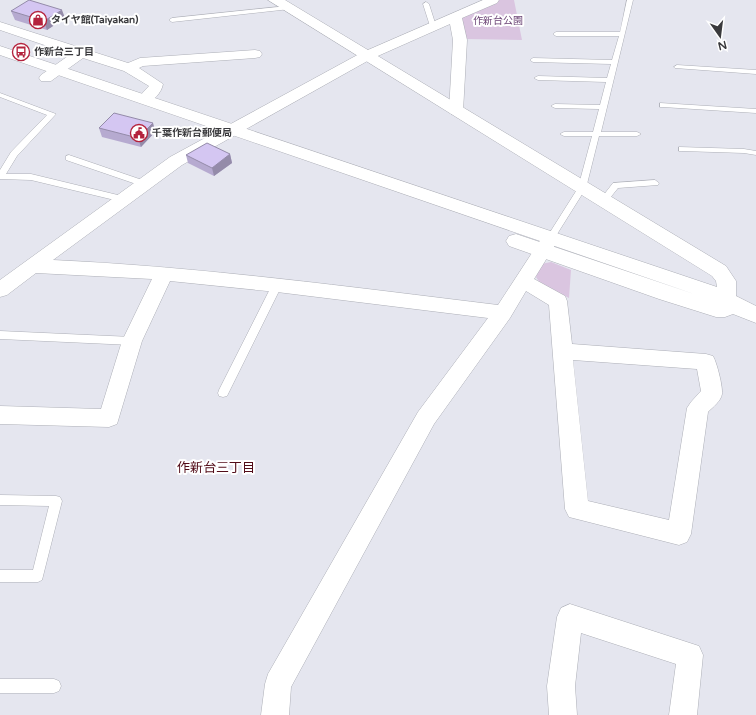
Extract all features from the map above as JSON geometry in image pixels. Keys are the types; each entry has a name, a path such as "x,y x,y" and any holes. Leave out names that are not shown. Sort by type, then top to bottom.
{"street":[{"path":"0,290 176,160 366,56 493,0"},
{"path":"281,4 719,271 729,286 724,299"},
{"path":"456,17 460,40 456,111"},
{"path":"0,26 130,68 156,84 155,89 144,99"},
{"path":"0,50 52,74 216,137 547,244 716,294 750,313"},
{"path":"52,74 81,53"},
{"path":"130,68 140,62 255,54"},
{"path":"0,62 52,74 144,99 232,128 547,244 666,294 716,309 750,313"},
{"path":"275,715 278,684 426,418 503,313 547,244"},
{"path":"32,266 137,271 277,285 503,313"},
{"path":"0,415 109,418 132,341 164,274"},
{"path":"523,282 558,301 576,509 679,534 698,408 712,394 706,362 563,351"},
{"path":"563,715 561,686 570,617 690,655 683,715"}],"lane":[{"path":"547,244 582,188 611,80 630,0"},
{"path":"172,20 281,4"},
{"path":"426,4 433,26"},
{"path":"556,34 622,34"},
{"path":"533,60 615,62"},
{"path":"677,67 756,72"},
{"path":"538,78 611,80"},
{"path":"0,94 52,114 14,154 0,176"},
{"path":"663,105 756,111"},
{"path":"555,106 604,107"},
{"path":"564,134 637,134"},
{"path":"682,149 756,153"},
{"path":"69,158 145,184"},
{"path":"0,176 31,177 124,199"},
{"path":"604,201 616,185 655,183"},
{"path":"223,393 277,285"},
{"path":"0,335 132,341"},
{"path":"0,500 56,501 38,576 0,576"},
{"path":"0,686 54,686"}],"green space":[{"name":"作新台公園","path":"499,0 514,0 522,40 464,39 461,19"},
{"path":"551,262 571,270 569,298 540,283 536,277 541,264"}],"building":[{"path":"29,0 62,10 44,21 11,11"},
{"path":"114,113 153,123 138,138 99,128"},
{"path":"207,143 230,154 212,168 186,155"}],"place":[{"name":"タイヤ館(Taiyakan)","path":"38,20"},
{"name":"作新台三丁目","path":"21,52"},
{"name":"千葉作新台郵便局","path":"139,133"}],"district":[{"name":"作新台三丁目","path":"216,468"}]}
